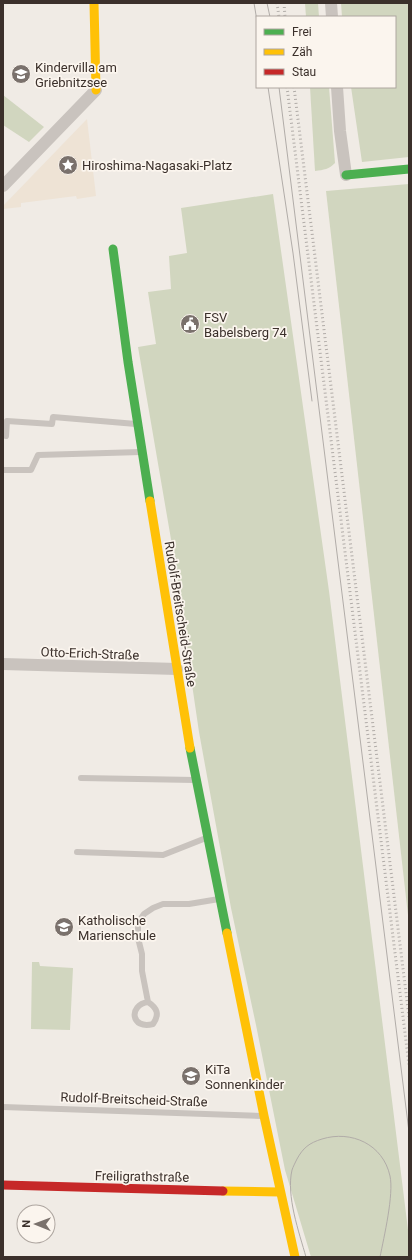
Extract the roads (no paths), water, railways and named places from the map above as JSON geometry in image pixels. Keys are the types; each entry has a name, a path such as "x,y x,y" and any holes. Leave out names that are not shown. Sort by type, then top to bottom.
{"street":[{"path":"3,186 96,90 94,3"},
{"path":"331,3 332,16"},
{"path":"337,88 340,131 346,175 409,169"},
{"name":"Rudolf-Breitscheid-Straße","path":"113,249 120,312 196,780 264,1116 280,1192 296,1257"},
{"name":"Otto-Erich-Straße","path":"3,664 177,669"},
{"name":"Freiligrathstraße","path":"3,1185 280,1192"}],"lane":[{"path":"6,436 7,421 52,424 53,417 138,424"},
{"path":"3,470 31,470 38,455 142,452"},
{"path":"81,778 196,780"},
{"path":"77,852 163,855 207,837"},
{"path":"148,1002 142,971 142,954 138,938 138,926 144,914 163,904 189,904 219,899"},
{"name":"Rudolf-Breitscheid-Straße","path":"3,1107 264,1116"}],"tram line":[{"path":"254,3 256,16"},
{"path":"267,3 270,16"},
{"path":"268,88 293,253 312,401"},
{"path":"279,88 409,1132"},
{"path":"306,1257 292,1202 292,1170 299,1155 313,1142 322,1139 344,1136 364,1142 373,1148 380,1155 390,1176 390,1204 380,1257"}],"railway":[{"path":"277,3 279,16"},
{"path":"284,3 285,16"},
{"path":"287,88 409,1065"},
{"path":"294,88 409,1017"}],"place":[{"name":"Kindervilla am Griebnitzsee","path":"21,74"},
{"name":"Hiroshima-Nagasaki-Platz","path":"68,165"},
{"name":"FSV Babelsberg 74","path":"190,324"},
{"name":"Katholische Marienschule","path":"64,927"},
{"name":"KiTa Sonnenkinder","path":"191,1076"}]}
